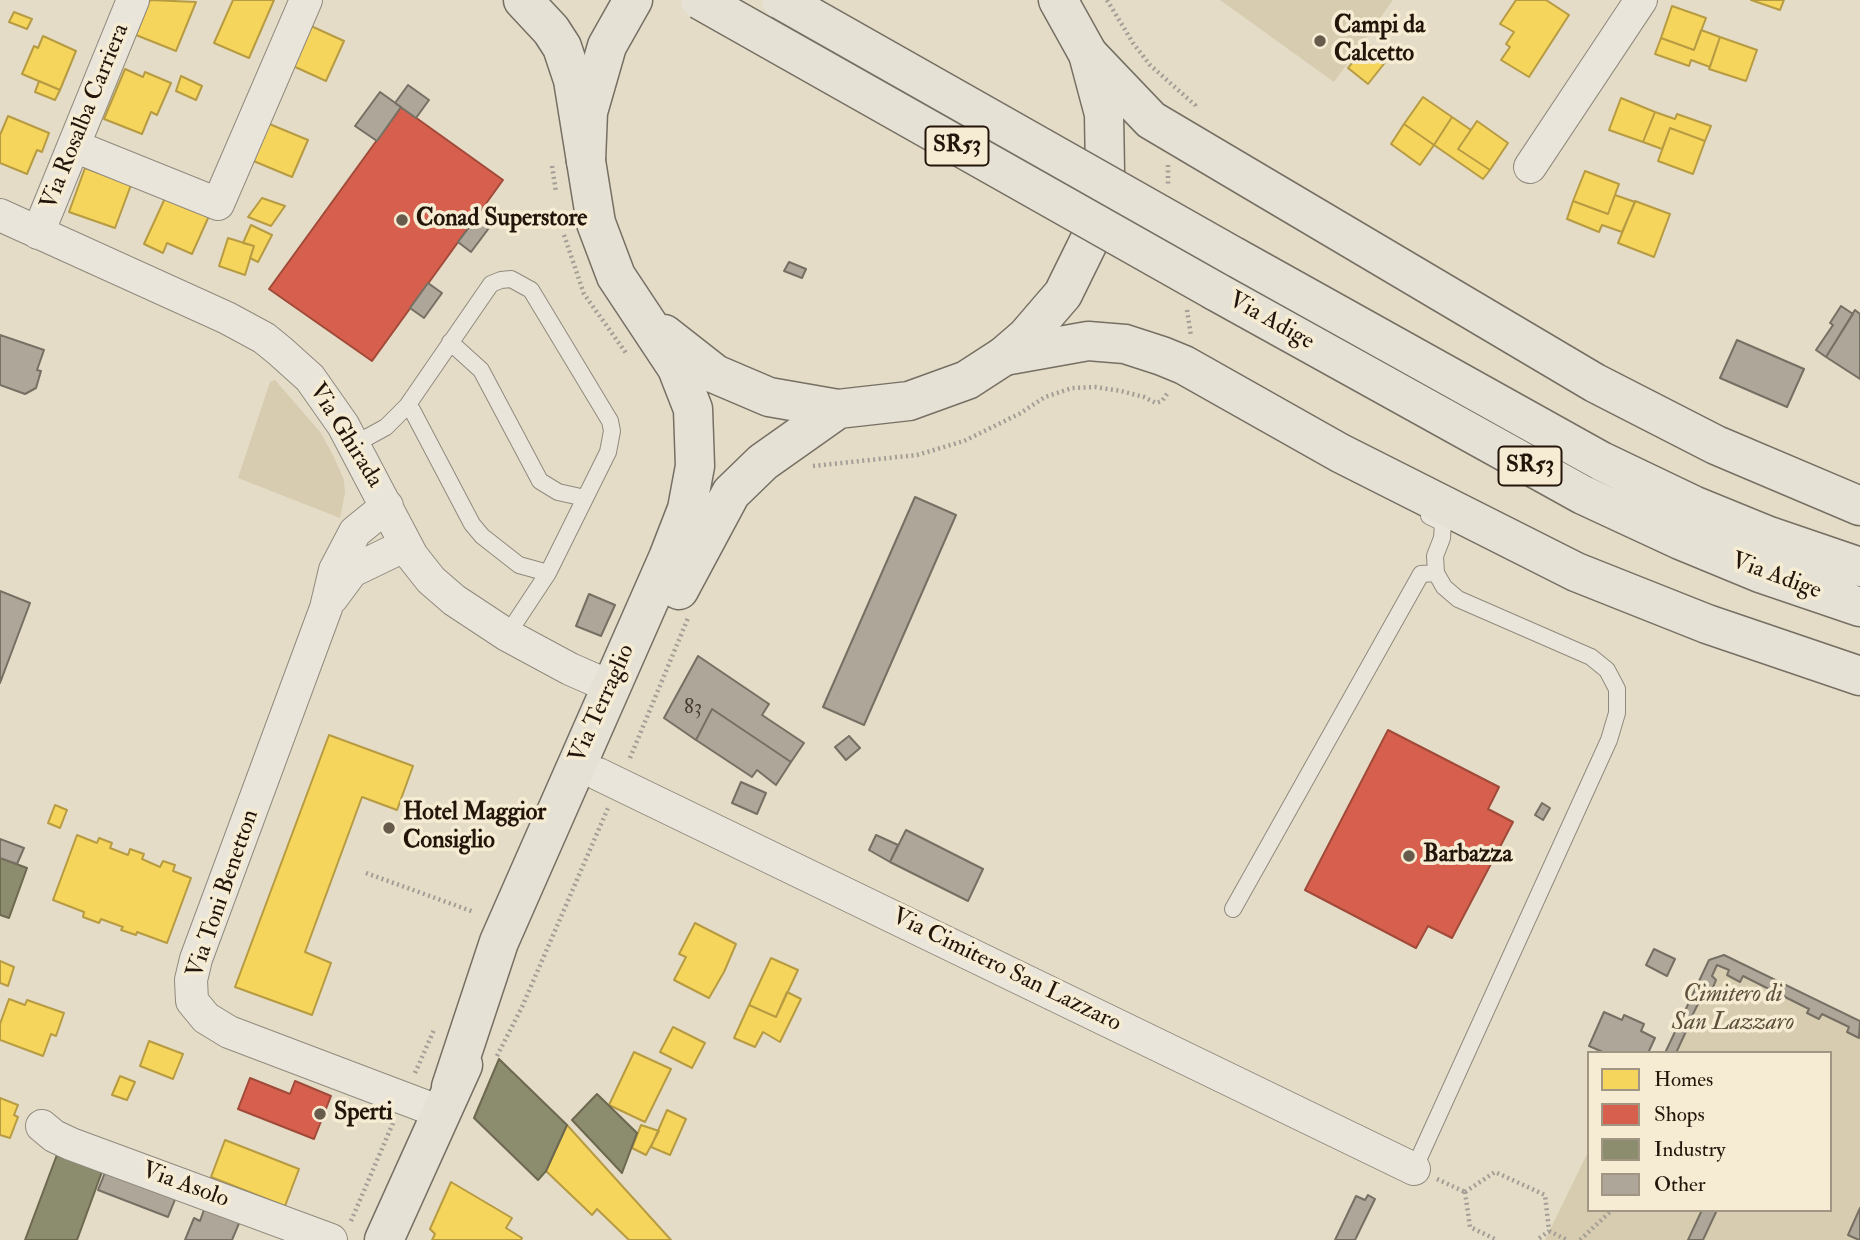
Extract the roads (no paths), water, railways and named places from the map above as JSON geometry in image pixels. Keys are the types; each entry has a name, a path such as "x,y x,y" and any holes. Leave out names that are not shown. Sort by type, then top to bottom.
{"main road":[{"path":"523,0 551,30 562,47 573,80 586,161"},
{"name":"Via Terraglio","path":"446,1100 499,942 668,558 687,509 695,466 693,409 677,368 616,276 596,223 586,161 588,112 607,46 633,0"},
{"name":"Via Adige","path":"700,0 1583,495 1748,568 1860,607"},
{"name":"Via Adige","path":"781,0 1601,461 1693,505 1769,536 1860,567"},
{"name":"Via Terraglio","path":"649,322 715,374 769,397 838,409 909,401 967,380 1004,356 1026,337 1063,294 1090,239 1105,172 1104,114 1088,54 1058,0"},
{"path":"1088,54 1151,120 1595,383 1716,445 1860,506"},
{"path":"1004,356 1088,341 1125,344 1184,365 1340,453 1576,572 1719,629 1860,676"},
{"name":"Via Terraglio","path":"384,1240 446,1100 609,778 688,570 731,493 763,462 838,409"}],"street":[{"name":"Via Rosalba Carriera","path":"38,233 133,0"},
{"path":"74,146 218,204 306,0"},
{"path":"1531,167 1641,0"},
{"name":"Via Ghirada","path":"0,215 217,313 264,338 310,378 355,444 420,568 441,590 508,635 570,670 611,687"},
{"name":"Via Toni Benetton","path":"387,506 348,541 335,570 326,608 196,959 191,980 192,1001 206,1018 229,1032 446,1100"},
{"name":"Via Toni Benetton","path":"326,608 352,571 406,545"},
{"name":"Via Cimitero San Lazzaro","path":"609,778 1414,1169"},
{"name":"Via Asolo","path":"42,1126 54,1136 71,1144 331,1240"}],"lane":[{"path":"355,444 386,427 407,406 491,284 501,279 511,279 531,290 610,421 612,431 608,452 548,573 508,635"},
{"path":"450,342 481,370 540,481 558,492 585,498"},
{"path":"407,406 412,410 472,524 481,536 519,565 548,573"},
{"path":"1340,453 1358,478 1443,523 1442,538 1435,556 1436,573 1444,587 1458,598 1591,657 1607,670 1617,689 1617,713 1609,740 1414,1169"},
{"path":"1233,909 1422,574 1436,573"}],"place":[{"name":"Campi da Calcetto","path":"1320,41"},
{"name":"Conad Superstore","path":"402,220"},
{"name":"Hotel Maggior Consiglio","path":"389,828"},
{"name":"Barbazza","path":"1409,856"},
{"name":"Sperti","path":"320,1114"}],"park label":[{"name":"Cimitero di San Lazzaro","path":"1733,1010"}]}
